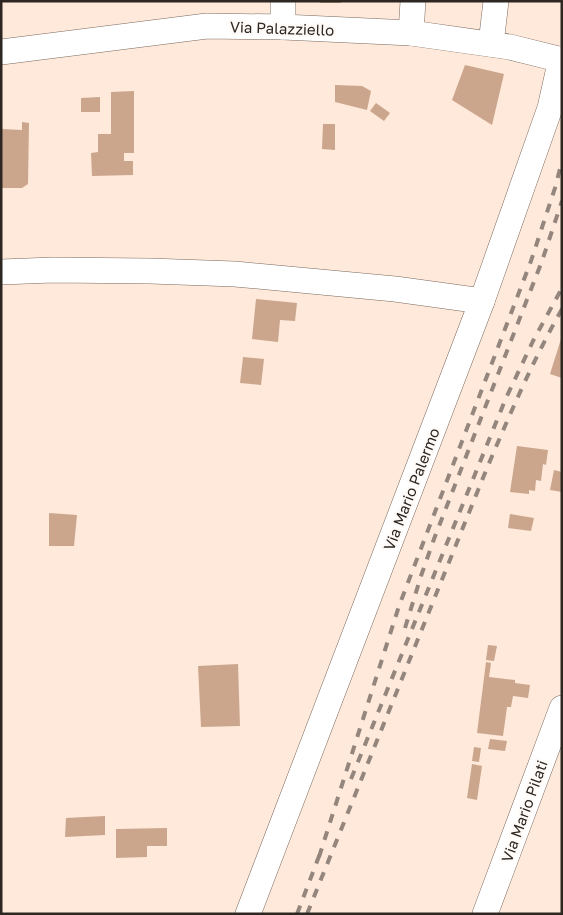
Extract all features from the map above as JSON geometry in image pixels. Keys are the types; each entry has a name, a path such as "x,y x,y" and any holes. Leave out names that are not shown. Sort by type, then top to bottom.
{"street":[{"path":"283,1 283,27"},
{"path":"411,33 413,1"},
{"path":"491,44 496,1"},
{"name":"Via Palazziello","path":"1,52 207,26 283,27 411,33 510,47 561,59"},
{"name":"Via Mario Palermo","path":"248,914 482,301 550,108 561,59"},
{"path":"1,272 54,270 235,274 395,288 482,301"},
{"name":"Via Mario Pilati","path":"491,912 562,708"}],"building":[{"path":"320,1 341,1 341,3 320,3"},
{"path":"465,65 504,74 492,125 452,100"},
{"path":"335,85 362,86 371,91 367,110 335,102"},
{"path":"134,91 134,153 124,153 124,161 133,161 133,175 92,176 91,153 98,152 98,134 111,134 111,92"},
{"path":"100,97 100,112 81,112 81,98"},
{"path":"376,103 390,113 384,121 370,111"},
{"path":"22,122 29,123 28,184 22,188 1,188 1,129 22,130"},
{"path":"323,124 335,124 335,150 322,149"},
{"path":"256,299 297,303 295,321 280,320 278,342 252,339"},
{"path":"562,339 562,378 550,374"},
{"path":"243,357 264,359 261,385 240,383"},
{"path":"517,446 548,450 546,465 543,464 541,481 536,480 535,491 529,490 529,494 510,492"},
{"path":"554,470 562,472 562,492 550,490"},
{"path":"49,513 77,515 74,546 49,546"},
{"path":"510,514 534,518 531,531 508,528"},
{"path":"488,645 497,646 494,661 486,660"},
{"path":"486,662 491,663 489,677 515,680 515,683 530,685 528,698 513,696 511,707 507,707 503,736 477,733"},
{"path":"238,664 240,726 201,727 198,666"},
{"path":"490,739 507,741 505,751 488,749"},
{"path":"474,747 481,748 479,762 472,761"},
{"path":"472,764 482,766 477,800 467,798"},
{"path":"105,816 105,835 65,837 66,818"},
{"path":"167,828 167,846 147,846 147,857 116,858 116,829"}],"railway":[{"path":"319,857 399,606 531,261 562,161"},
{"path":"405,628 434,539 542,261 562,201"},
{"path":"351,779 506,398 533,341 562,288"},
{"path":"307,914 487,468 513,407 562,309"},
{"path":"297,914 321,851"}]}
